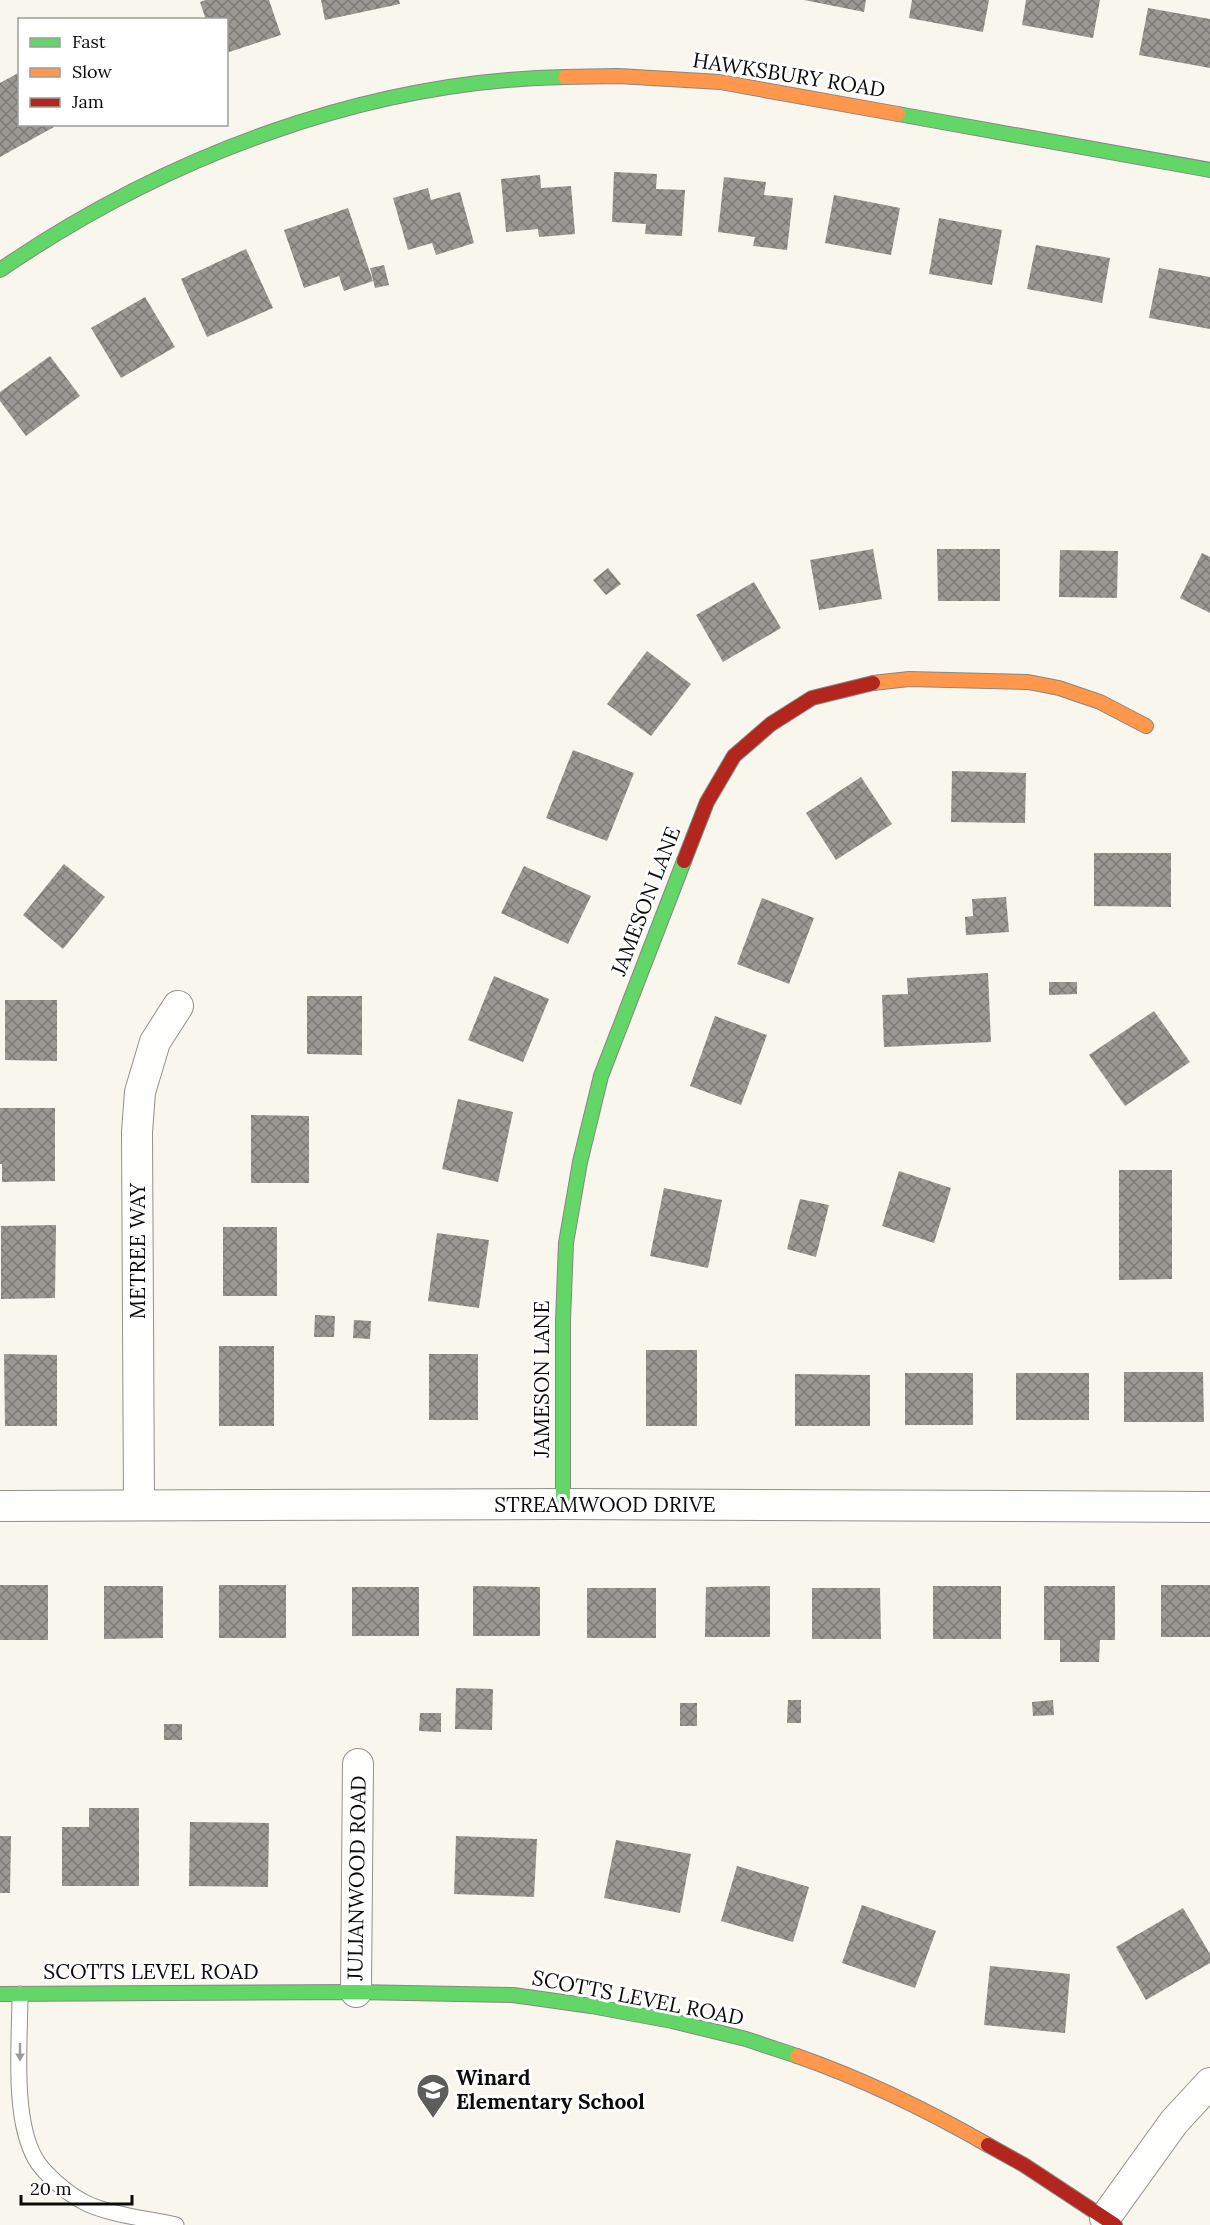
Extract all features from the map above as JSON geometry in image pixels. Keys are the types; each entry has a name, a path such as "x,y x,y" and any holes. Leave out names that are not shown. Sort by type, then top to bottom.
{"street":[{"name":"HAWKSBURY ROAD","path":"0,270 44,240 133,190 222,150 317,117 412,94 516,78 618,76 720,82 1210,170"},
{"name":"JAMESON LANE","path":"563,1504 563,1321 566,1244 580,1162 602,1076 707,802 734,756 771,724 812,698 860,685 909,679 1028,682 1059,688 1100,702 1146,726"},
{"name":"METREE WAY","path":"139,1505 137,1132 139,1102 155,1042 178,1006"},
{"name":"STREAMWOOD DRIVE","path":"0,1506 563,1504 1210,1507"},
{"name":"JULIANWOOD ROAD","path":"356,1992 358,1764"},
{"name":"SCOTTS LEVEL ROAD","path":"0,1994 356,1992 513,1995 614,2010 746,2039 830,2068 937,2116 1024,2165 1106,2223"},
{"path":"1106,2223 1174,2122 1210,2082"}],"lane":[{"path":"20,1994 20,2097 25,2133 35,2159 56,2182 83,2202 107,2210 176,2225"}],"building":[{"path":"206,0 269,0 281,35 228,52 228,18 205,18 200,2"},
{"path":"321,0 399,0 400,4 325,20"},
{"path":"804,0 866,0 864,12"},
{"path":"912,0 989,0 983,32 909,18"},
{"path":"1026,0 1100,0 1093,38 1022,25"},
{"path":"1148,8 1210,19 1210,68 1139,55"},
{"path":"18,73 18,126 54,127 0,157 0,83"},
{"path":"614,172 657,174 656,189 685,190 682,236 645,234 646,224 612,222"},
{"path":"540,175 541,188 571,186 575,234 539,237 538,229 506,232 501,179"},
{"path":"724,177 766,182 764,195 793,198 787,250 753,246 755,237 718,232"},
{"path":"428,188 431,200 460,192 474,243 436,255 432,243 408,250 393,198"},
{"path":"834,195 900,208 891,255 825,243"},
{"path":"348,208 373,281 344,291 339,276 304,288 284,230"},
{"path":"939,218 1002,230 992,285 929,274"},
{"path":"1036,245 1110,258 1102,303 1027,289"},
{"path":"246,249 273,308 207,337 181,279"},
{"path":"384,265 389,285 375,288 370,268"},
{"path":"1159,268 1210,277 1210,329 1149,318"},
{"path":"145,297 175,347 121,378 91,328"},
{"path":"50,356 80,396 26,436 0,401 0,392"},
{"path":"873,549 882,599 819,610 810,560"},
{"path":"937,549 1000,549 1000,601 938,601"},
{"path":"1060,550 1118,551 1117,598 1059,597"},
{"path":"1202,553 1210,557 1210,613 1180,598"},
{"path":"608,568 621,584 606,595 593,580"},
{"path":"754,582 781,628 723,662 696,615"},
{"path":"647,651 691,684 651,736 607,704"},
{"path":"573,750 634,773 607,841 546,818"},
{"path":"952,771 1026,773 1025,823 951,822"},
{"path":"861,777 892,824 836,860 806,813"},
{"path":"1094,853 1171,853 1171,907 1094,906"},
{"path":"64,864 105,897 63,949 23,915"},
{"path":"524,866 591,896 568,944 501,913"},
{"path":"1006,897 1009,932 966,935 965,917 973,916 972,899"},
{"path":"762,898 814,918 789,984 737,964"},
{"path":"988,973 991,1042 884,1047 882,995 908,994 907,978"},
{"path":"494,976 549,999 523,1062 468,1040"},
{"path":"1049,982 1077,982 1077,994 1049,995"},
{"path":"307,996 362,996 362,1055 307,1054"},
{"path":"5,1000 57,1000 57,1061 5,1060"},
{"path":"1154,1011 1190,1062 1125,1106 1089,1055"},
{"path":"715,1016 767,1035 741,1105 690,1086"},
{"path":"458,1099 513,1112 498,1182 442,1169"},
{"path":"0,1108 55,1108 55,1181 2,1182"},
{"path":"251,1115 309,1116 309,1183 251,1183"},
{"path":"1119,1170 1172,1170 1172,1279 1119,1280"},
{"path":"899,1171 951,1188 934,1243 882,1226"},
{"path":"664,1188 722,1200 708,1268 650,1256"},
{"path":"800,1199 829,1205 816,1257 787,1249"},
{"path":"56,1225 55,1298 1,1299 1,1226"},
{"path":"223,1227 277,1227 277,1296 223,1296"},
{"path":"437,1233 489,1240 479,1308 428,1301"},
{"path":"315,1315 335,1316 334,1337 314,1337"},
{"path":"354,1320 371,1321 370,1339 353,1338"},
{"path":"219,1346 274,1346 274,1426 219,1426"},
{"path":"646,1350 697,1350 697,1426 646,1426"},
{"path":"4,1354 57,1355 57,1426 5,1426"},
{"path":"429,1354 478,1354 478,1420 429,1420"},
{"path":"1124,1372 1203,1372 1204,1422 1124,1422"},
{"path":"905,1373 973,1373 973,1425 905,1425"},
{"path":"1016,1373 1089,1373 1089,1420 1016,1420"},
{"path":"795,1374 870,1375 870,1426 795,1426"},
{"path":"0,1585 48,1585 48,1640 0,1640"},
{"path":"219,1585 286,1585 286,1638 219,1638"},
{"path":"1161,1585 1210,1585 1210,1637 1161,1637"},
{"path":"104,1586 163,1586 163,1638 104,1639"},
{"path":"473,1586 540,1587 540,1636 473,1636"},
{"path":"770,1586 770,1637 705,1637 706,1587"},
{"path":"933,1586 1001,1586 1001,1639 933,1639"},
{"path":"1044,1586 1115,1586 1115,1640 1100,1640 1099,1662 1060,1662 1060,1640 1044,1640"},
{"path":"352,1587 419,1587 419,1636 352,1636"},
{"path":"587,1588 656,1588 656,1638 587,1638"},
{"path":"812,1588 880,1588 881,1639 812,1639"},
{"path":"456,1688 493,1689 492,1730 455,1729"},
{"path":"788,1700 801,1700 801,1723 787,1723"},
{"path":"1053,1700 1054,1715 1033,1716 1032,1702"},
{"path":"680,1703 697,1703 697,1726 680,1726"},
{"path":"420,1713 441,1713 441,1732 419,1731"},
{"path":"164,1724 182,1724 182,1740 164,1740"},
{"path":"89,1808 139,1808 139,1886 62,1886 62,1827 89,1827"},
{"path":"190,1822 269,1823 268,1887 189,1886"},
{"path":"0,1836 11,1836 10,1893 0,1893"},
{"path":"456,1836 537,1839 534,1897 454,1894"},
{"path":"616,1840 691,1854 680,1913 604,1898"},
{"path":"737,1866 809,1887 793,1942 721,1921"},
{"path":"862,1905 936,1931 915,1988 842,1963"},
{"path":"1183,1908 1210,1954 1210,1963 1146,2000 1116,1947"},
{"path":"990,1966 1070,1974 1065,2033 984,2025"}],"traffic: fast":[{"path":"0,270 63,229 130,193 198,160 269,133 341,110 415,93 490,82 565,77"},
{"path":"898,114 1210,170"},
{"path":"563,1504 563,1321 566,1243 580,1162 601,1076 684,861"},
{"path":"0,1994 356,1992 513,1995 672,2021 746,2039 797,2056"}],"traffic: slow":[{"path":"565,77 618,76 720,82 898,114"},
{"path":"873,683 909,679 1028,682 1059,688 1100,702 1146,726"},
{"path":"797,2056 894,2096 988,2145"}],"traffic: jam":[{"path":"684,861 707,802 734,756 771,724 812,698 873,683"},
{"path":"988,2145 1024,2165 1115,2225"}],"place":[{"name":"Winard Elementary School","path":"433,2119"}]}
